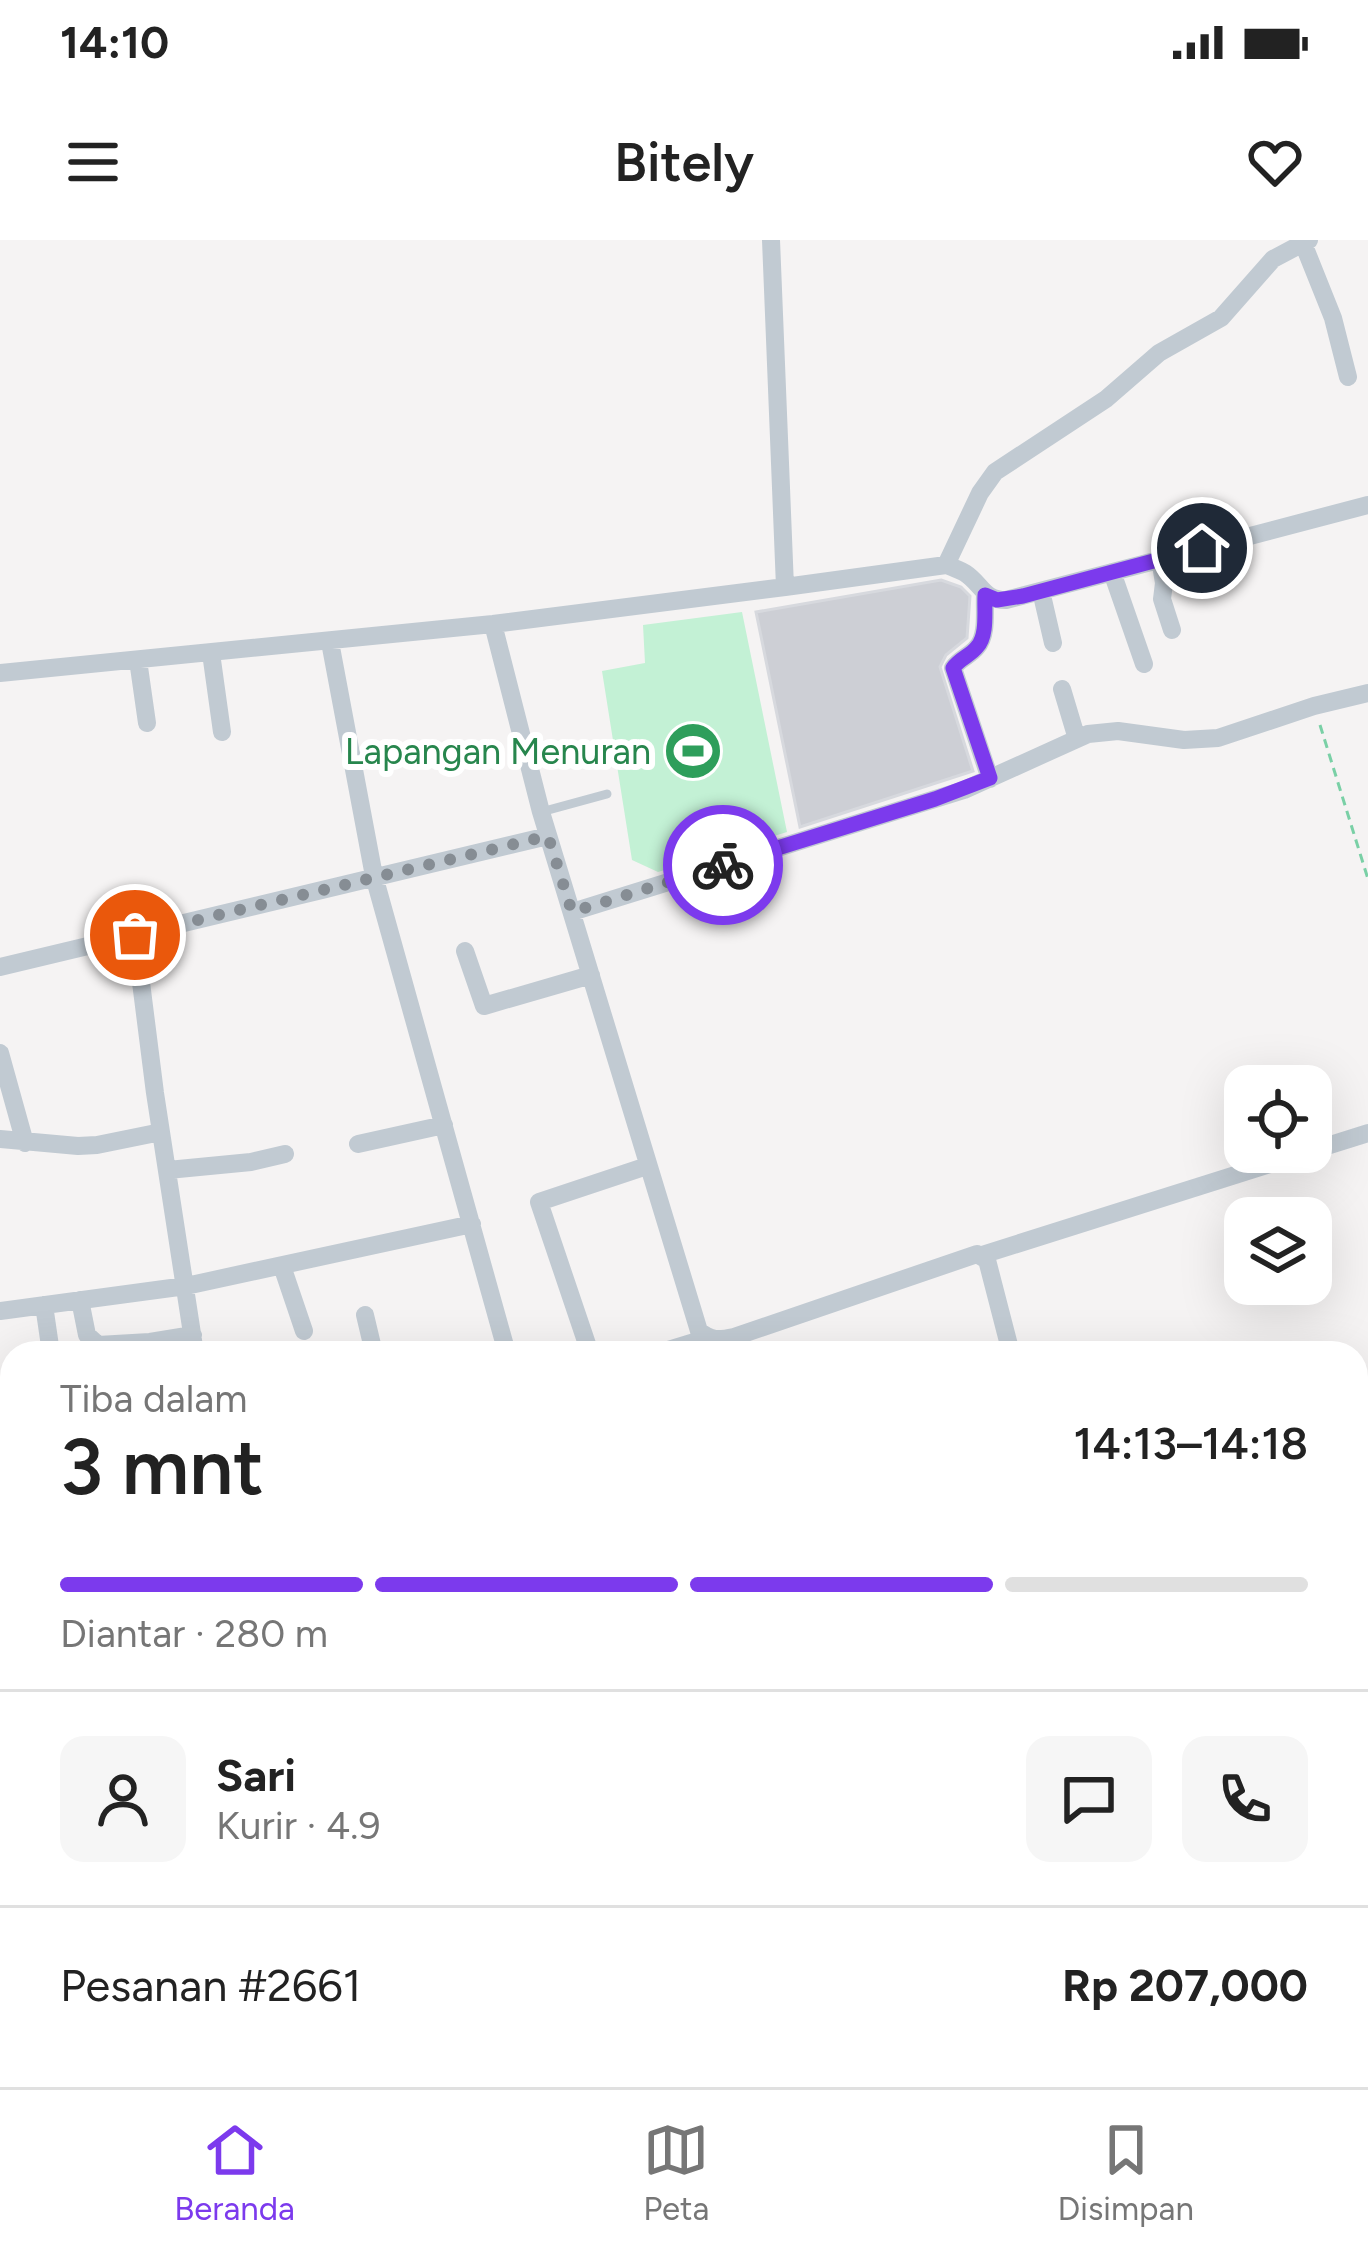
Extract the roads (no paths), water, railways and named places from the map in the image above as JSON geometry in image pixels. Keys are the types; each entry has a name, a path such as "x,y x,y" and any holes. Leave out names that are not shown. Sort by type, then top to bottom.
{"street":[{"path":"771,240 785,587"},
{"path":"946,565 995,472 1100,404 1159,353 1221,319 1274,260 1306,241 1348,377"},
{"path":"0,673 494,624 946,565 967,574 985,595 997,600 1368,505"},
{"path":"1160,559 1162,599 1172,630"},
{"path":"1112,572 1144,664"},
{"path":"1041,591 1053,643"},
{"path":"985,595 981,642 953,668 990,778"},
{"path":"494,624 548,836 647,1166 699,1330 707,1338"},
{"path":"330,642 374,876 504,1341"},
{"path":"211,653 222,732"},
{"path":"138,660 146,723"},
{"path":"1062,689 1077,739"},
{"path":"572,912 935,799 1088,734 1118,731 1184,740 1218,738 1368,693"},
{"path":"0,967 548,836"},
{"path":"135,935 194,1341"},
{"path":"466,951 484,1006 591,975"},
{"path":"0,1053 25,1143"},
{"path":"358,1144 444,1125"},
{"path":"0,1139 97,1145 161,1132"},
{"path":"1332,1145 1368,1133"},
{"path":"168,1170 285,1154"},
{"path":"586,1341 539,1202 647,1166"},
{"path":"697,1341 734,1336 1242,1173"},
{"path":"0,1311 186,1286 472,1224"},
{"path":"982,1255 1008,1341"},
{"path":"282,1266 304,1331"},
{"path":"80,1300 87,1335 94,1341"},
{"path":"44,1304 49,1341"},
{"path":"365,1315 371,1341"}],"lane":[{"path":"541,812 607,794"}],"place":[{"name":"Lapangan Menuran","path":"693,751"}]}
